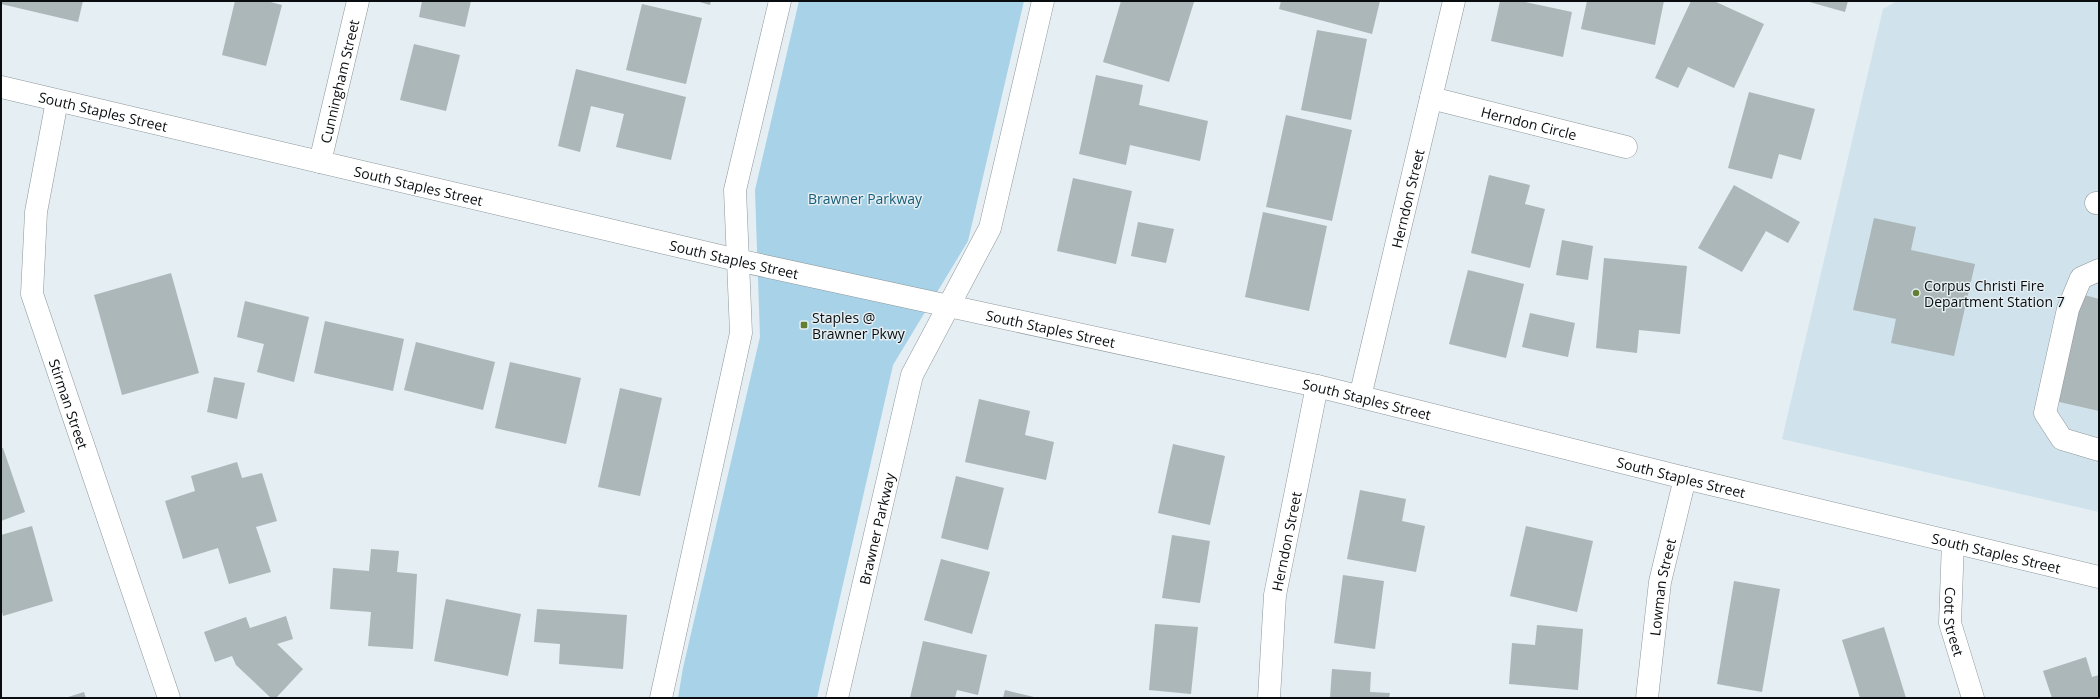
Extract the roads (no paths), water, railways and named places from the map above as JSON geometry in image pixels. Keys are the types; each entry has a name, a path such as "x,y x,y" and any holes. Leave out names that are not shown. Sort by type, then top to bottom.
{"street":[{"name":"Cunningham Street","path":"320,162 358,1"},
{"path":"661,698 741,333 735,190 780,1"},
{"name":"Brawner Parkway","path":"837,698 912,375 990,228 1043,1"},
{"name":"Herndon Street","path":"1360,397 1454,1"},
{"name":"South Staples Street","path":"1,88 737,260 1317,386 1685,478 2099,577"},
{"name":"Herndon Circle","path":"1431,98 1626,147"},
{"name":"Stirman Street","path":"57,100 36,212 32,294 169,698"},
{"path":"2099,270 2081,278 2068,309 2045,413 2062,439 2099,450"},
{"name":"Herndon Street","path":"1269,698 1275,594 1317,386"},
{"name":"Lowman Street","path":"1647,698 1660,582 1685,478"},
{"name":"Cott Street","path":"1953,542 1950,623 1973,698"}],"place":[{"name":"Corpus Christi Fire Department Station 7","path":"1916,293"},
{"name":"Staples @ Brawner Pkwy","path":"804,325"}]}
